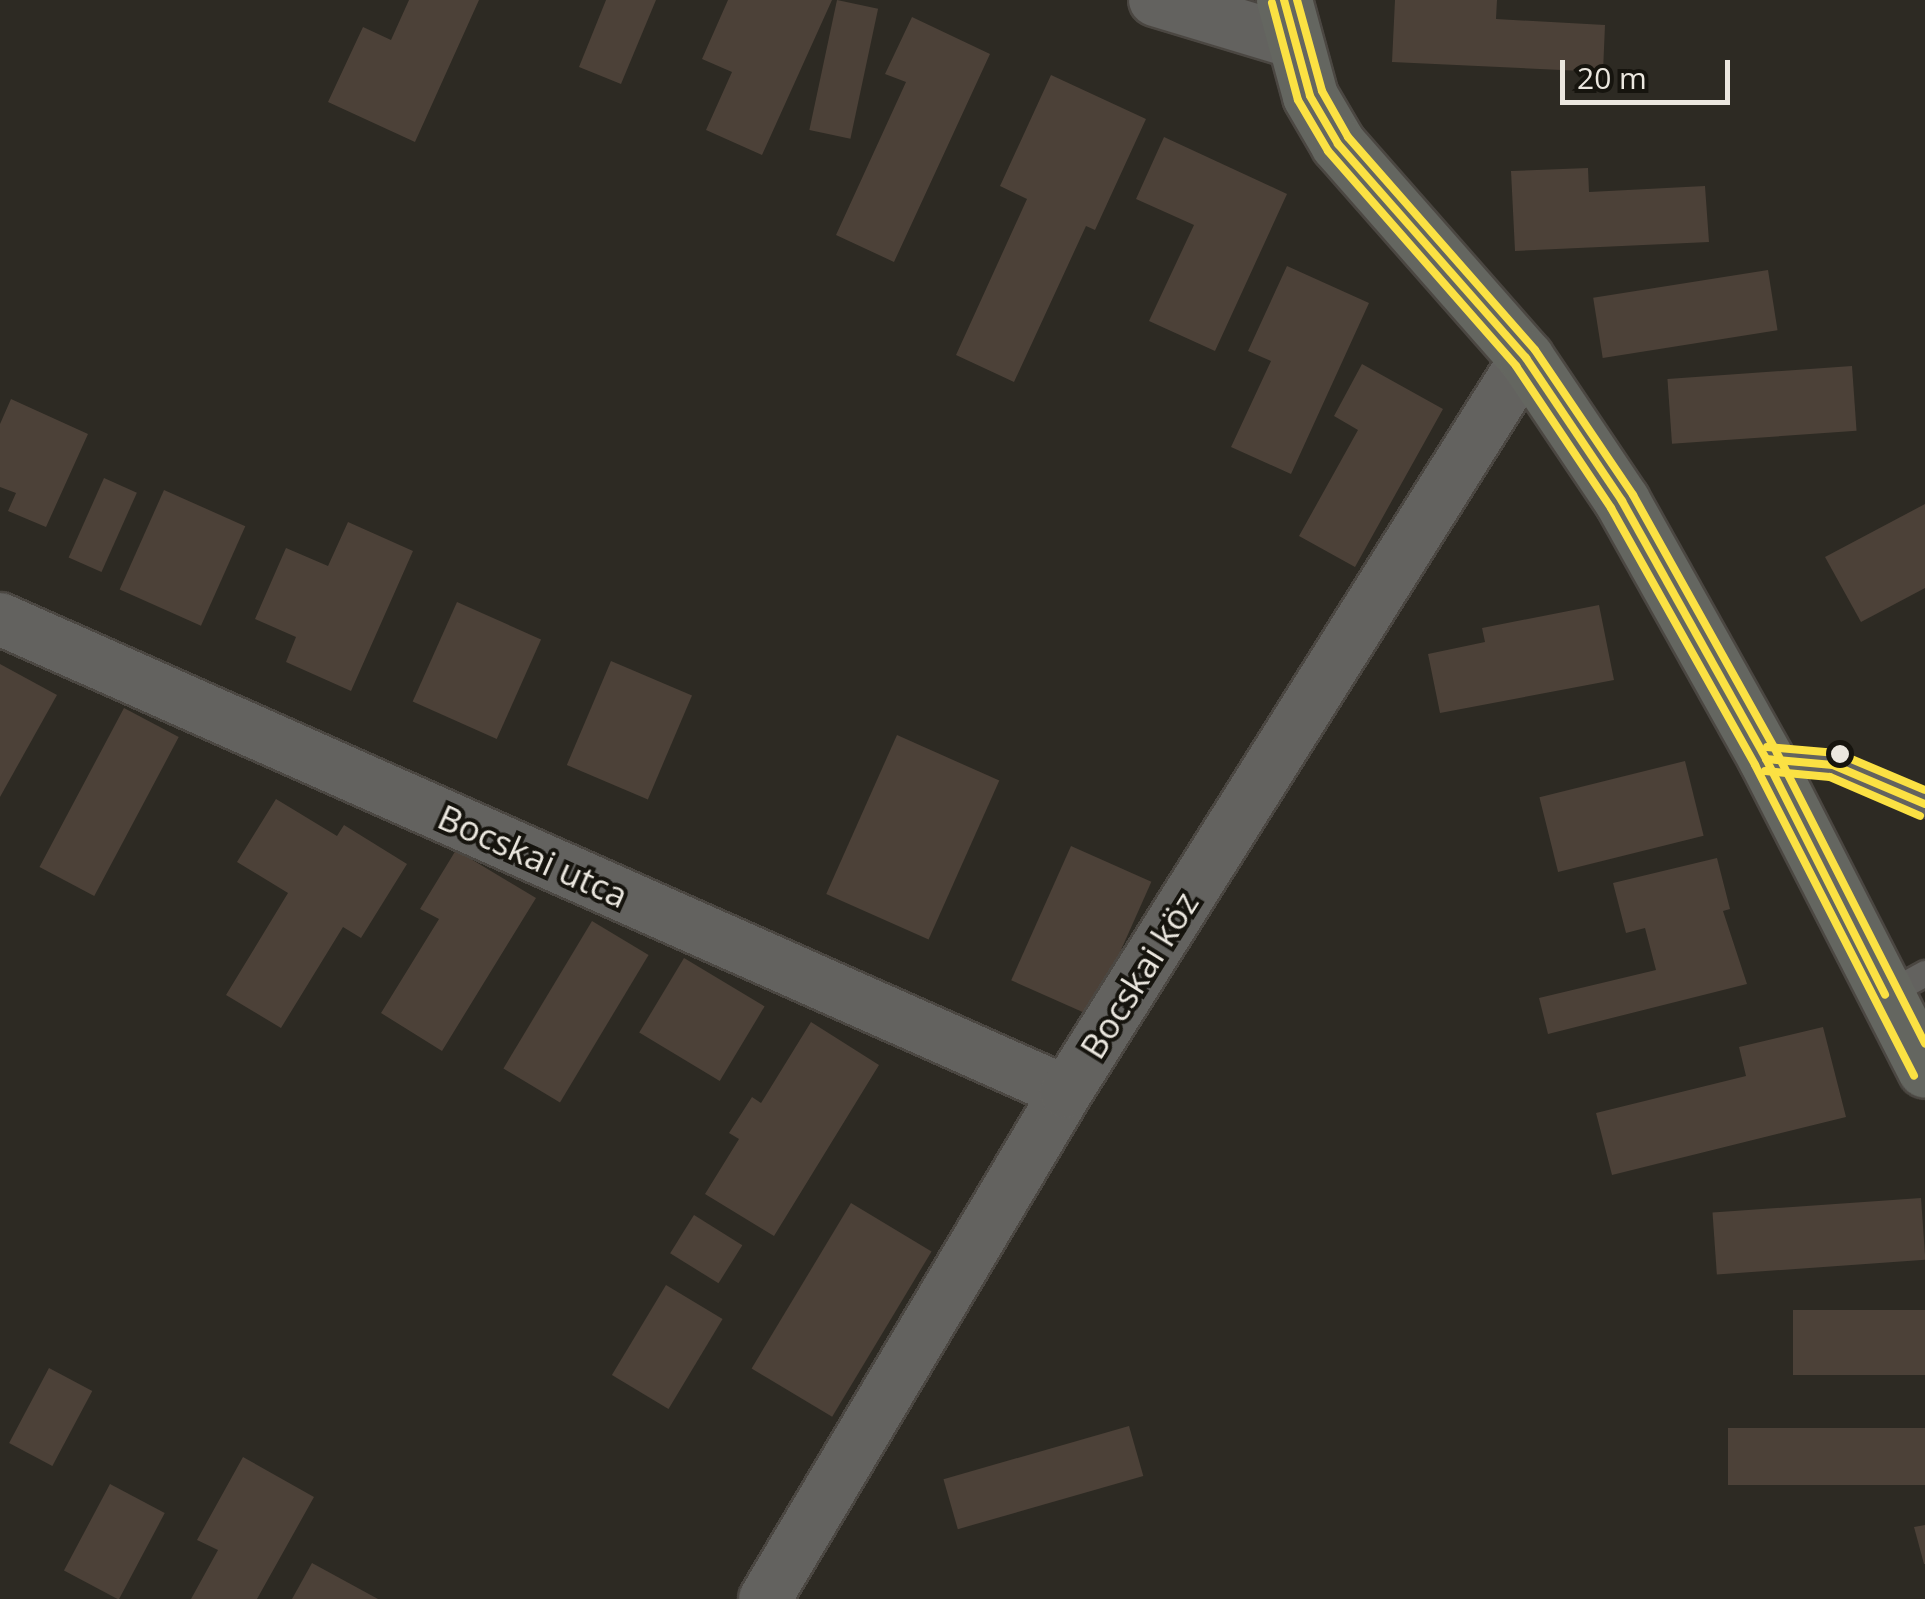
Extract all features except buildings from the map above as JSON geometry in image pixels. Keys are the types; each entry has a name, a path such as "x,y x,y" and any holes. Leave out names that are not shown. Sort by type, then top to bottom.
{"main road":[{"path":"1287,20 1310,96 1338,144 1526,358 1622,501 1766,759 1905,984 1925,1070"}],"street":[{"path":"1154,0 1287,20"},
{"name":"Bocskai köz","path":"765,1599 1066,1092 1526,358"},
{"name":"Bocskai utca","path":"0,619 1066,1092"}],"lane":[{"path":"1766,759 1833,765 1925,804"}],"transit line":[{"path":"1284,0 1310,96 1338,144 1526,358 1622,501 1766,759 1885,995"},
{"path":"1297,0 1322,91 1348,137 1535,350 1633,495 1777,753 1925,1043"},
{"path":"1272,3 1298,100 1328,151 1516,366 1611,508 1755,765 1914,1076"},
{"path":"1767,747 1837,753 1925,790"},
{"path":"1766,759 1833,765 1925,804"},
{"path":"1765,771 1830,777 1920,816"}]}
